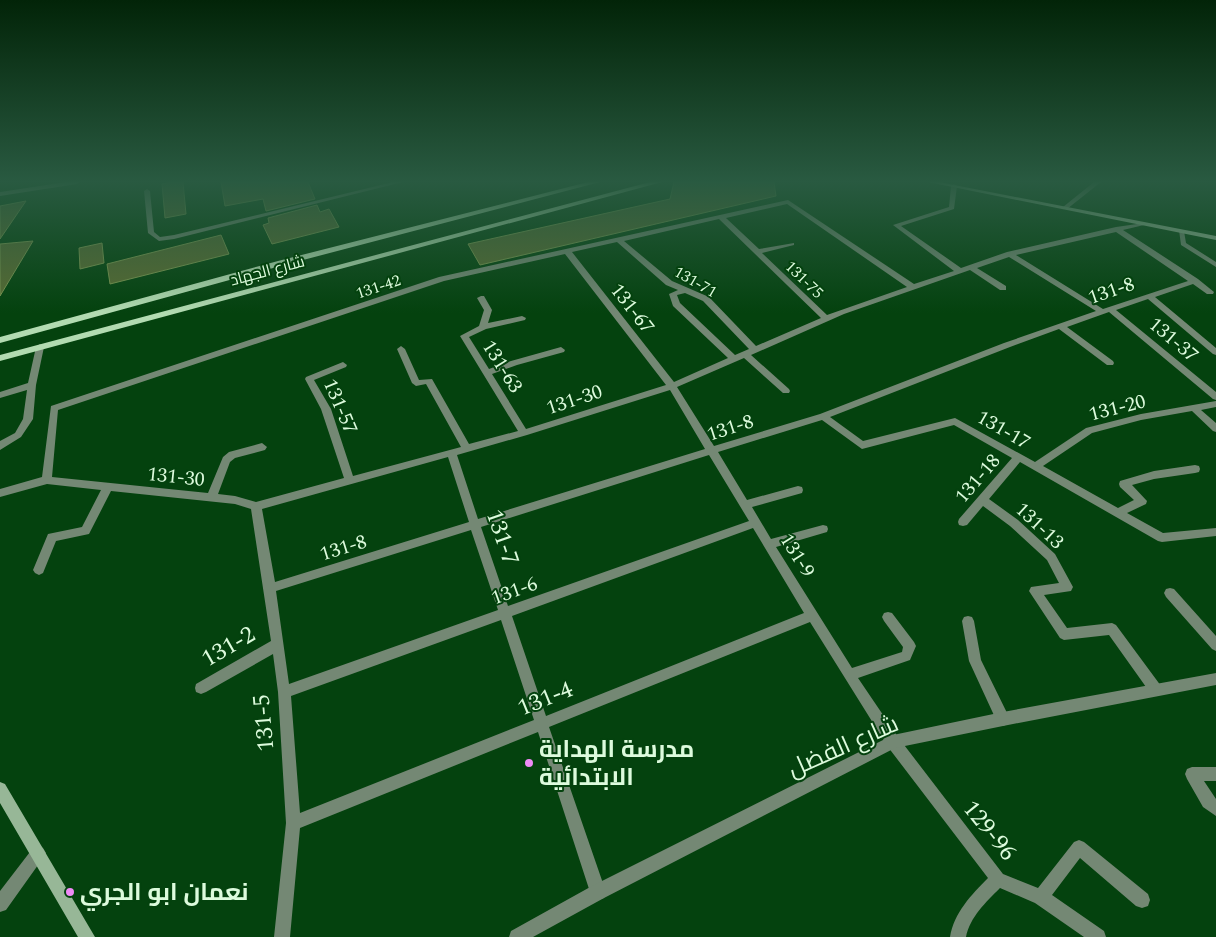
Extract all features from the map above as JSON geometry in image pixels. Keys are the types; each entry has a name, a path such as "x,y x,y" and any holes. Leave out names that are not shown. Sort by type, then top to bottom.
{"main road":[{"name":"شارع الجهاد","path":"0,340 281,263 426,226"},
{"name":"شارع الجهاد","path":"0,358 494,226"}],"street":[{"path":"150,226 151,233 159,239 220,226"},
{"name":"131-42","path":"47,480 54,408 442,279 682,226"},
{"name":"131-75","path":"730,226 827,319"},
{"name":"131-42","path":"823,226 914,288"},
{"path":"897,226 961,272"},
{"name":"131-30","path":"0,493 47,480 235,500 256,506 524,433 672,386 827,319 1010,254 1133,226"},
{"path":"1150,226 1216,238"},
{"path":"1116,229 1210,292"},
{"path":"1181,232 1183,244 1216,265"},
{"name":"131-71","path":"619,240 669,283 706,299 755,350"},
{"path":"756,252 792,244"},
{"name":"131-67","path":"567,251 672,386"},
{"name":"131-37","path":"1010,254 1106,310 1216,397"},
{"path":"972,268 1003,288"},
{"name":"131-8","path":"270,588 822,416 1060,326 1195,281"},
{"path":"686,290 673,294 676,304 734,359"},
{"path":"1149,296 1214,349"},
{"name":"131-63","path":"481,298 488,310 483,327 464,336 524,433"},
{"path":"483,327 522,318"},
{"path":"1060,326 1110,363"},
{"path":"0,446 18,435 28,419 32,385 40,347"},
{"path":"401,349 416,383 429,381 467,449"},
{"path":"487,373 561,350"},
{"path":"745,354 786,390"},
{"name":"131-57","path":"342,365 308,379 326,409 350,481"},
{"path":"0,394 32,385"},
{"name":"131-9","path":"672,386 849,675 894,742"},
{"name":"131-20","path":"1035,467 1089,430 1216,404"},
{"path":"1194,408 1216,429"},
{"name":"131-17","path":"822,416 862,445 955,421 1162,538 1216,532"},
{"path":"211,498 226,460 232,454 262,447"},
{"name":"131-7","path":"451,453 598,892"},
{"name":"131-18","path":"963,522 1019,457"},
{"path":"1117,513 1142,501 1124,484 1154,475 1195,470"},
{"path":"39,570 52,537 85,530 108,486"},
{"path":"745,505 798,490"},
{"name":"131-13","path":"982,500 1014,523 1051,557 1067,587 1036,591 1064,634 1112,629 1156,690"},
{"name":"131-5","path":"256,506 270,588 284,692 293,822 282,937"},
{"name":"131-6","path":"284,692 756,523"},
{"path":"769,544 823,529"},
{"path":"1170,594 1216,645"},
{"name":"131-4","path":"293,822 813,615"},
{"path":"849,675 906,656 910,646 888,617"},
{"path":"968,621 975,661 1003,719"},
{"name":"131-2","path":"201,688 278,644"},
{"name":"شارع الفضل","path":"516,937 598,892 894,742 1003,719 1216,679"},
{"name":"129-96","path":"894,742 998,879 1041,897 1098,937"},
{"path":"1216,774 1192,774 1208,802 1216,809"},
{"path":"0,790 88,937"},
{"path":"1041,897 1079,847 1142,900"},
{"path":"0,904 38,853"},
{"path":"958,937 958,930 975,902 998,879"}],"building":[{"path":"0,226 9,226 0,239"},
{"path":"263,226 339,227 272,244"},
{"path":"550,226 648,226 480,265 468,244"},
{"path":"221,235 229,254 110,284 107,264"},
{"path":"33,241 0,296 0,244"},
{"path":"102,243 104,263 80,269 79,248"}],"place":[{"name":"مدرسة الهداية الابتدائية","path":"529,763"},
{"name":"نعمان ابو الجري","path":"70,892"}]}
